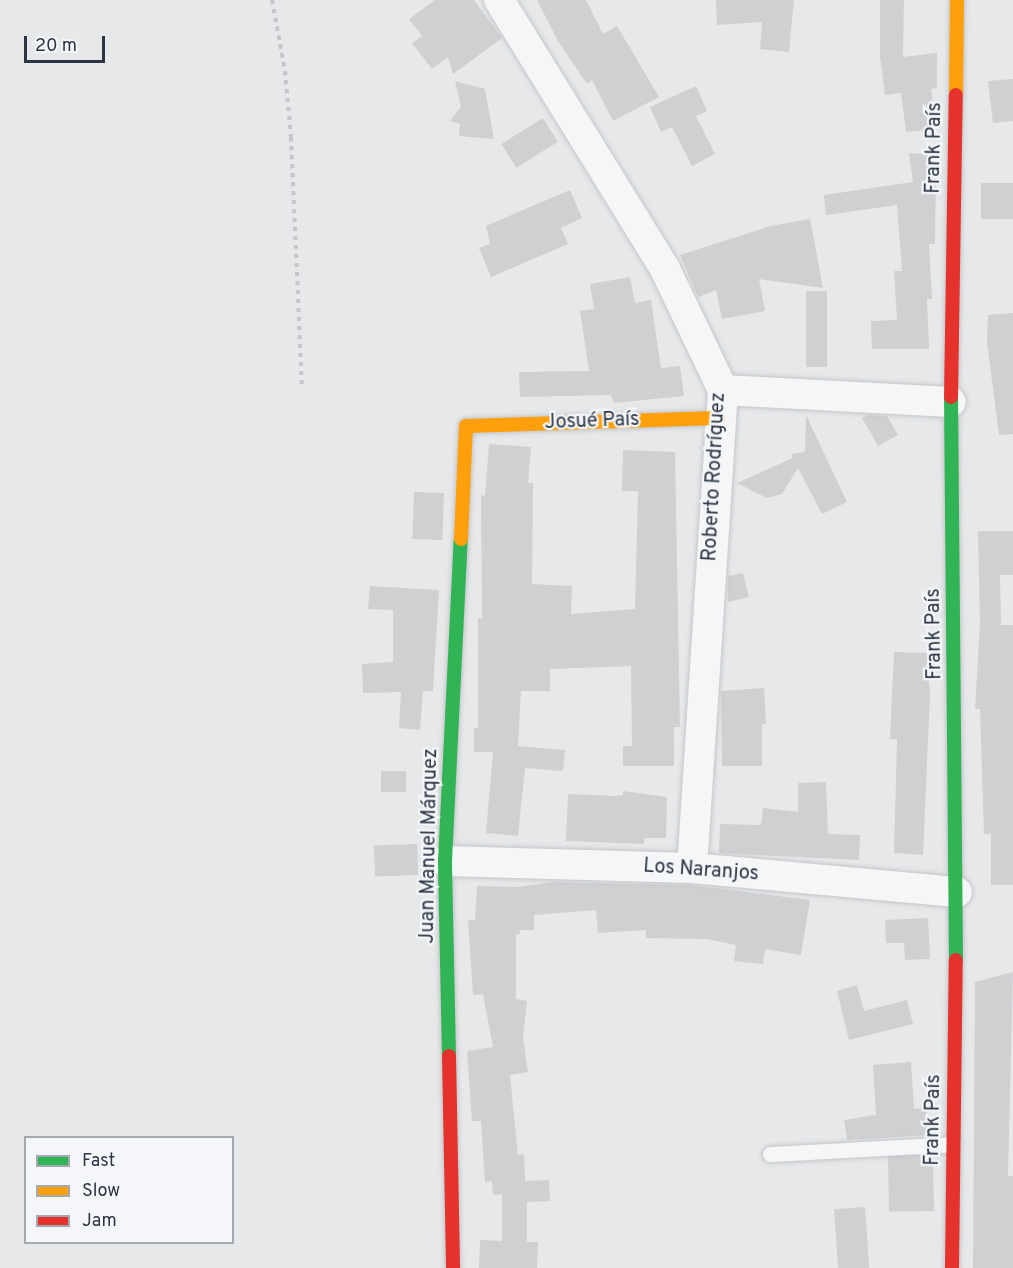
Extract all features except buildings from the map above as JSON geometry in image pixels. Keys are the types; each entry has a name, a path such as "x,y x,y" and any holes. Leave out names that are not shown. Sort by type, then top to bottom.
{"street":[{"name":"Roberto Rodríguez","path":"499,0 665,269 721,404 692,868"},
{"name":"Frank País","path":"952,1268 957,892 951,402 957,0"},
{"name":"Josué País","path":"466,426 721,404 951,402"},
{"name":"Juan Manuel Márquez","path":"453,1268 445,861 466,426"},
{"name":"Los Naranjos","path":"445,861 692,868 957,892"}],"lane":[{"path":"770,1154 953,1144"}],"path":[{"path":"272,0 284,60 291,137 302,385"}],"traffic: fast":[{"path":"951,397 956,960"},
{"path":"449,1056 445,861 461,539"}],"traffic: slow":[{"path":"956,95 957,0"},
{"path":"461,539 466,426 718,418"}],"traffic: jam":[{"path":"951,397 956,95"},
{"path":"952,1268 956,960"},
{"path":"449,1056 453,1268"}]}
